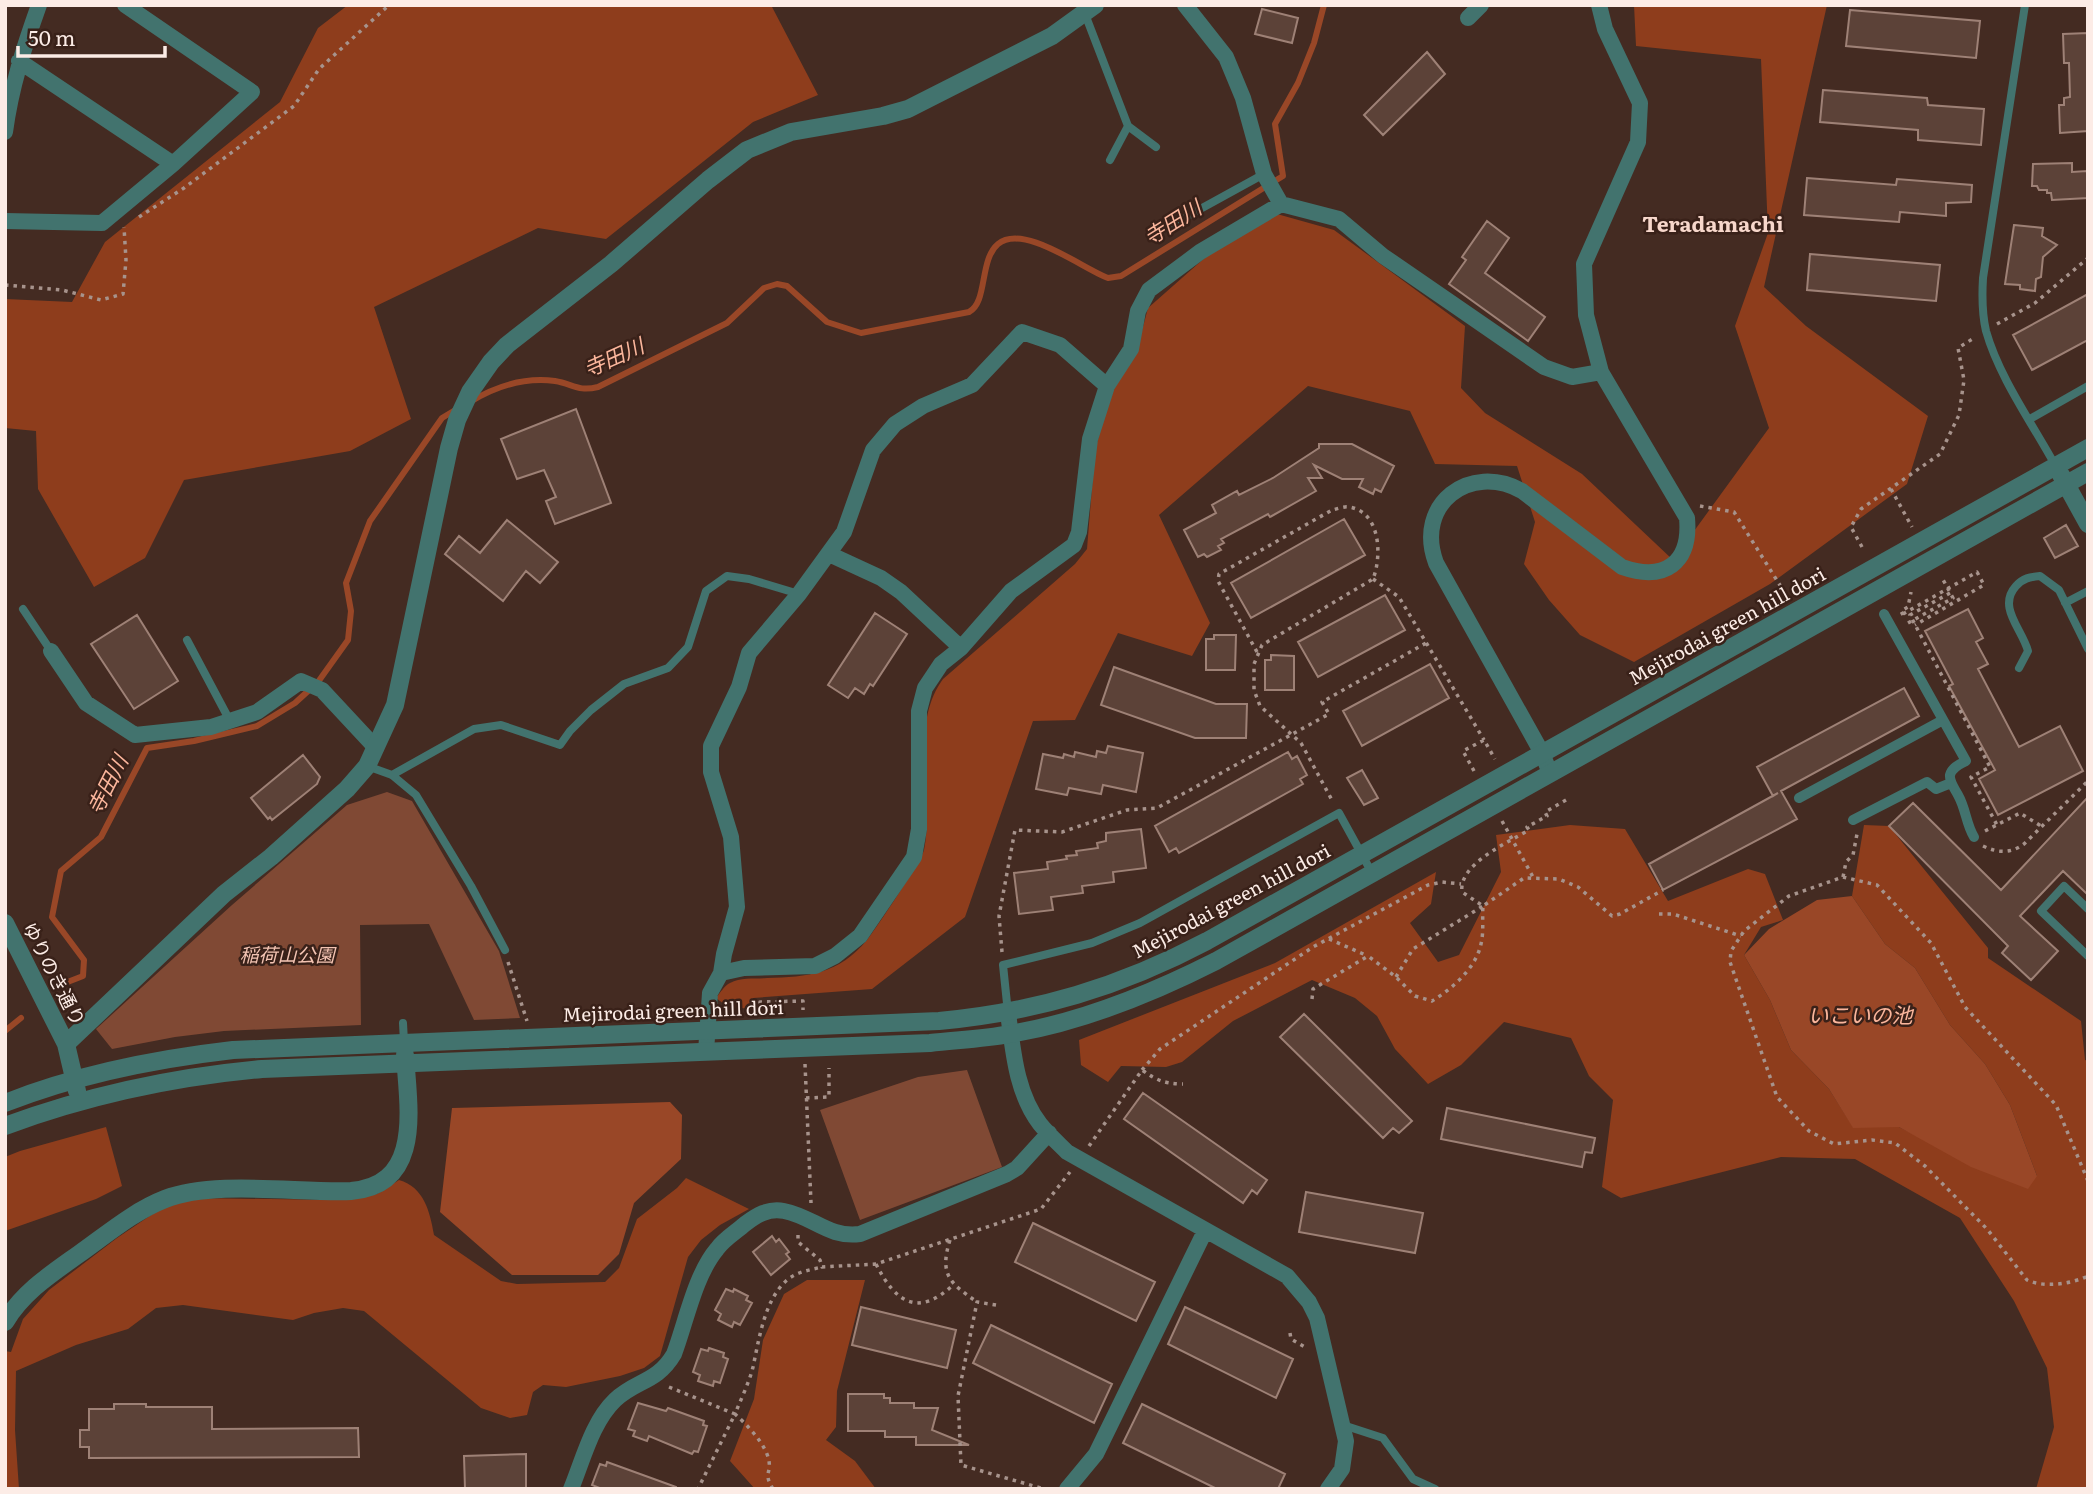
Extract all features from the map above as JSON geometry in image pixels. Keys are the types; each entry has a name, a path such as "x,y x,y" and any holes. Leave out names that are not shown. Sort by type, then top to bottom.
{"street":[{"path":"5,132 19,61 39,5"},
{"path":"5,221 102,223 252,93 151,12 125,5"},
{"path":"1185,5 1226,57 1243,98 1264,174 1278,200 1339,219 1383,257 1544,368 1572,377 1601,372"},
{"path":"1468,18 1481,5"},
{"path":"1550,773 1542,753 1436,563 1429,536 1433,516 1451,494 1463,486 1493,481 1510,484 1522,491 1622,567 1637,572 1655,572 1671,566 1683,554 1689,536 1687,518 1679,503 1601,372 1586,315 1584,264 1638,142 1640,103 1605,29 1599,5"},
{"path":"65,1044 224,894 340,797 366,766 395,705 457,420 470,391 507,345 611,264 747,150 791,132 908,109 1052,36 1090,10"},
{"path":"19,61 173,164"},
{"path":"722,973 744,968 815,966 835,956 860,936 914,857 919,829 919,711 925,688 941,664 961,648 1011,591 1074,545 1079,532 1090,439 1107,386 1131,349 1138,310 1149,290 1278,200"},
{"path":"706,1052 709,993 722,973 724,954 737,907 731,837 711,772 711,746 739,687 749,653 799,594 845,532 873,450 895,424 914,412 972,385 1022,332 1060,345 1107,386"},
{"name":"Mejirodai green hill dori","path":"5,1103 74,1079 145,1063 222,1051 939,1021 1008,1013 1086,993 1163,964 2088,447"},
{"path":"2055,465 2088,524"},
{"path":"5,1126 79,1101 142,1085 210,1074 262,1069 929,1043 1011,1034 1093,1014 1178,980 2088,472"},
{"path":"829,554 881,578 901,592 961,648"},
{"path":"1884,614 1966,761 1951,772 1951,783 1963,803 1968,826 1974,837"},
{"path":"51,650 86,703 135,736 211,727 230,721 257,712 302,681 322,690 376,748"},
{"path":"1799,798 1943,720"},
{"path":"1853,820 1927,782 1936,789 1951,783"},
{"name":"ゆりのき通り","path":"5,923 65,1044 79,1101"},
{"path":"1008,1013 1020,1084 1039,1122 1067,1152 1287,1276 1309,1302 1317,1318 1346,1441 1342,1469 1328,1489"},
{"path":"5,1322 23,1298 42,1280 141,1211 165,1199 189,1192 215,1189 351,1191 380,1183 398,1167 408,1141 404,1042"},
{"path":"571,1489 597,1424 606,1410 615,1399 662,1372 674,1354 704,1270 714,1252 755,1217 765,1212 782,1211 806,1219 830,1232 850,1236 860,1234 1007,1174 1017,1168 1049,1133"},
{"path":"1067,1489 1096,1454 1205,1231"}],"lane":[{"path":"2025,5 1982,296 1986,331 1993,349 2055,465"},
{"path":"1090,10 1128,126 1156,147"},
{"path":"1110,160 1128,126"},
{"path":"1153,235 1264,174"},
{"path":"2030,419 2088,386"},
{"path":"392,775 474,729 501,725 561,745 584,717 624,684 668,668 688,647 706,591 727,576 749,579 799,594"},
{"path":"2019,668 2028,651 2009,610 2008,600 2014,588 2027,577 2040,576 2059,590 2088,649"},
{"path":"2065,603 2088,591"},
{"path":"23,609 51,650"},
{"path":"187,640 230,721"},
{"path":"366,766 392,775 416,795 471,886 505,950"},
{"path":"1008,1013 1003,965 1092,943 1140,923 1339,813 1372,873"},
{"path":"2088,909 2064,886 2041,911 2088,956"},
{"path":"403,1023 404,1042"},
{"path":"1343,1425 1383,1438 1413,1479 1435,1489"}],"path":[{"path":"5,285 62,290 101,300 123,294 126,260 124,227 184,188 294,106 319,69 389,5"},
{"path":"1997,324 2035,303 2088,258"},
{"path":"1862,547 1851,527 1861,509 1940,454 1959,415 1964,380 1958,348 1979,335"},
{"path":"1679,503 1734,512 1789,599"},
{"path":"1257,652 1218,581 1219,574 1332,510 1349,507 1364,514 1373,526 1378,546 1379,564 1373,579 1262,645 1254,664 1254,690 1260,706 1301,743 1339,813"},
{"path":"1911,590 1908,607 1902,612 1977,572 1984,585 1915,625"},
{"path":"1373,579 1399,597 1496,760"},
{"path":"1908,623 1919,617 1953,598 1950,593 1910,615 1915,625 1990,767 1971,777 1997,825"},
{"path":"1003,965 999,916 1015,830 1062,832 1127,810 1157,808 1329,714 1322,702 1426,643"},
{"path":"1463,751 1484,740"},
{"path":"2041,826 2020,813 1974,837 1986,847 2004,852 2015,850 2024,845 2088,780"},
{"path":"1483,906 1462,892 1461,884 1472,866 1529,830 1527,827 1547,816 1545,812 1566,800"},
{"path":"1843,877 1846,862 1853,855 1857,832 1853,820"},
{"path":"2088,1181 2056,1105 1965,1007 1931,943 1877,886 1843,877 1789,896 1741,936 1731,951 1730,962 1777,1097 1810,1131 1834,1144 1872,1140 1895,1143 1925,1166 1987,1229 2027,1280 2035,1284 2076,1282 2088,1276"},
{"path":"1395,976 1413,949 1524,878 1559,879 1578,887 1612,916 1663,890"},
{"path":"1109,1118 1160,1049 1313,947 1429,885 1442,881 1461,884"},
{"path":"1329,939 1368,956 1395,976 1415,996 1432,1001 1449,990 1470,967 1481,946 1483,906"},
{"path":"1659,914 1673,914 1741,936"},
{"path":"505,950 527,1022"},
{"path":"1312,999 1313,989 1368,956"},
{"path":"760,1013 760,1002 803,1001"},
{"path":"806,1098 829,1097 829,1068"},
{"path":"1142,1070 1168,1084 1183,1084"},
{"path":"806,1108 811,1212"},
{"path":"698,1489 735,1414 752,1368 758,1337 780,1287 787,1279 822,1267 876,1264 1041,1209 1065,1180"},
{"path":"799,1228 798,1242 820,1260 822,1267"},
{"path":"950,1240 945,1265 953,1285 977,1302 996,1305"},
{"path":"876,1264 895,1294 908,1301 922,1304 936,1300 953,1285"},
{"path":"977,1302 958,1396 961,1465 1044,1489"},
{"path":"1290,1333 1291,1339 1311,1349"},
{"path":"650,1379 735,1414 754,1432 764,1451 769,1461 766,1478 773,1489"}],"green space":[{"name":"稲荷山公園","path":"387,792 412,801 499,951 520,1018 474,1020 429,924 360,925 361,1025 224,1031 112,1049 96,1029 347,805"},
{"path":"967,1070 1002,1167 860,1220 820,1110 918,1077"}],"shaded area":[{"path":"348,5 771,5 818,95 753,122 606,239 538,228 374,307 411,419 350,451 184,480 145,558 94,587 38,489 36,431 5,428 5,299 72,302 105,242 280,102 318,28"},
{"path":"1634,5 1827,5 1764,287 1806,326 1928,416 1907,484 1770,584 1634,662 1580,635 1549,600 1524,564 1535,522 1517,466 1435,464 1410,411 1308,386 1159,515 1210,623 1192,656 1118,633 1075,720 1033,721 965,917 872,989 753,998 753,1009 728,1007 716,998 726,985 739,980 809,975 834,967 867,940 924,850 927,829 927,718 943,679 1075,564 1087,549 1095,450 1110,395 1136,353 1148,308 1208,255 1277,214 1334,230 1465,326 1461,388 1485,413 1582,474 1673,560 1769,428 1735,326 1768,233 1761,59 1636,46"},
{"path":"1570,825 1625,829 1668,901 1748,869 1765,874 1783,920 1761,927 1744,955 1770,1000 1791,1050 1829,1089 1853,1127 1899,1127 1929,1142 2037,1176 2010,1105 1985,1064 1950,1025 1915,968 1885,944 1852,896 1864,825 1889,826 1988,948 1988,958 2081,1021 2085,1060 2088,1061 2088,1489 2036,1489 2054,1427 2047,1368 2014,1301 1960,1218 1855,1159 1781,1157 1621,1198 1602,1187 1613,1100 1589,1076 1571,1038 1504,1022 1461,1065 1428,1084 1395,1049 1377,1016 1355,998 1312,980 1233,1021 1182,1062 1166,1067 1121,1066 1108,1082 1081,1065 1079,1040 1275,963 1436,872 1431,904 1410,923 1438,962 1459,955 1501,872 1496,835"},
{"path":"106,1127 122,1186 96,1199 5,1231 5,1157"},
{"path":"686,1178 749,1209 720,1225 701,1240 688,1257 660,1356 644,1368 566,1387 543,1385 533,1392 527,1415 510,1418 481,1408 364,1311 343,1308 293,1320 183,1305 156,1308 128,1329 76,1345 16,1371 15,1430 19,1489 5,1489 5,1351 11,1352 23,1319 49,1290 160,1209 194,1198 334,1200 377,1194 399,1180 408,1183 420,1194 428,1209 434,1235 501,1281 517,1284 605,1282 619,1268 637,1219"},
{"path":"807,1280 865,1280 837,1391 836,1427 826,1440 855,1461 876,1489 755,1489 730,1461 754,1399 763,1340 784,1294"}],"water":[{"name":"いこいの池","path":"1852,896 1885,944 1915,968 1950,1025 1985,1064 2010,1105 2037,1176 2028,1189 1971,1167 1899,1127 1853,1128 1829,1089 1791,1050 1770,1000 1744,955 1769,929 1817,900"},
{"path":"670,1102 682,1115 681,1159 634,1203 619,1254 598,1275 512,1275 440,1212 452,1108"}],"building":[{"path":"1262,9 1298,18 1292,43 1255,34"},
{"path":"1850,10 1980,21 1976,58 1846,46"},
{"path":"2088,33 2088,131 2060,133 2059,105 2064,105 2064,98 2070,97 2069,63 2064,63 2063,34"},
{"path":"1427,52 1445,74 1383,135 1364,115"},
{"path":"1823,90 1927,98 1928,105 1984,109 1981,145 1918,140 1918,130 1820,122"},
{"path":"2072,163 2072,172 2087,171 2088,198 2052,200 2051,193 2047,193 2047,190 2032,186 2033,164"},
{"path":"1807,178 1896,185 1897,179 1972,185 1971,202 1946,203 1946,216 1900,212 1899,222 1804,215"},
{"path":"1487,221 1509,238 1485,273 1545,317 1528,341 1449,284 1466,260 1462,257"},
{"path":"2014,225 2043,228 2042,236 2057,245 2043,257 2041,277 2036,279 2035,291 2020,289 2020,285 2005,284"},
{"path":"1810,254 1940,265 1936,301 1807,290"},
{"path":"2088,294 2088,340 2032,370 2013,335"},
{"path":"576,409 611,503 555,524 546,501 556,497 544,470 517,479 501,439"},
{"path":"1319,444 1352,444 1394,466 1381,492 1375,489 1373,494 1359,487 1363,479 1342,479 1314,465 1322,478 1308,478 1316,491 1270,517 1268,514 1221,539 1224,543 1218,546 1221,550 1207,557 1204,554 1198,557 1184,530 1216,513 1212,505 1237,491 1239,495 1273,478 1319,448"},
{"path":"1344,519 1365,555 1251,618 1231,583"},
{"path":"507,520 558,562 540,583 526,571 503,601 445,554 459,536 480,553"},
{"path":"2066,525 2078,546 2055,558 2044,538"},
{"path":"1385,595 1405,630 1318,677 1298,642"},
{"path":"1968,609 1983,638 1976,642 1988,664 1978,669 2019,747 2060,726 2083,771 1998,815 1979,779 1995,770 1949,686 1953,684 1925,631"},
{"path":"875,613 907,634 873,686 870,684 864,694 855,688 848,698 828,685"},
{"path":"137,615 178,681 134,709 91,644"},
{"path":"1214,635 1236,635 1235,670 1206,670 1206,639 1214,639"},
{"path":"1271,655 1294,656 1294,690 1265,690 1265,660 1271,660"},
{"path":"1430,664 1449,698 1362,746 1343,711"},
{"path":"1114,667 1216,704 1247,704 1246,738 1195,738 1101,705"},
{"path":"1904,688 1919,716 1781,791 1797,819 1663,890 1649,864 1773,796 1757,767"},
{"path":"1108,746 1143,753 1136,792 1103,785 1101,794 1069,788 1067,795 1036,789 1043,754 1063,758 1064,754 1074,757 1075,752 1096,757 1097,751 1106,753"},
{"path":"1288,752 1292,759 1297,756 1307,775 1300,779 1303,784 1179,853 1176,848 1169,852 1155,826"},
{"path":"303,755 320,777 317,784 272,820 270,817 268,819 251,798"},
{"path":"1362,770 1378,798 1364,805 1347,778"},
{"path":"2088,797 2088,895 2063,871 2020,916 2058,951 2031,980 2002,953 2008,946 1889,826 1913,803 2001,890"},
{"path":"1141,829 1146,868 1113,872 1114,882 1082,886 1083,893 1051,897 1053,910 1019,914 1014,873 1048,869 1047,862 1067,859 1066,856 1077,855 1076,851 1098,848 1097,843 1106,841 1106,833"},
{"path":"1304,1014 1412,1121 1399,1133 1393,1128 1383,1138 1280,1037"},
{"path":"1143,1093 1267,1180 1257,1194 1252,1190 1243,1203 1124,1119"},
{"path":"1447,1108 1595,1138 1592,1153 1585,1152 1582,1167 1441,1139"},
{"path":"1306,1192 1423,1213 1415,1253 1299,1232"},
{"path":"1033,1223 1155,1282 1136,1321 1015,1262"},
{"path":"772,1236 776,1242 779,1239 789,1252 786,1254 790,1259 771,1275 753,1252"},
{"path":"726,1289 733,1292 734,1289 748,1296 746,1300 752,1303 740,1325 734,1322 732,1327 718,1320 721,1314 715,1310"},
{"path":"861,1307 956,1330 947,1368 852,1345"},
{"path":"1185,1307 1293,1359 1276,1398 1168,1344"},
{"path":"991,1325 1112,1384 1094,1423 973,1363"},
{"path":"709,1348 724,1353 723,1357 728,1359 720,1383 714,1381 713,1386 698,1381 700,1375 693,1372 701,1349 708,1351"},
{"path":"848,1394 884,1394 884,1398 890,1398 890,1403 914,1403 914,1408 938,1408 932,1430 969,1445 916,1445 916,1437 885,1437 885,1431 848,1431"},
{"path":"638,1403 666,1411 668,1408 704,1421 703,1425 707,1426 698,1452 694,1451 692,1454 649,1436 647,1441 633,1436 635,1431 628,1429"},
{"path":"114,1404 212,1407 212,1429 358,1428 359,1457 89,1458 89,1447 80,1447 80,1430 89,1430 89,1409 114,1409"},
{"path":"1142,1404 1285,1474 1278,1489 1217,1489 1123,1443"},
{"path":"526,1454 526,1489 465,1489 464,1456"},
{"path":"607,1462 676,1489 602,1489 592,1485 600,1464 606,1466"}],"waterway":[{"name":"寺田川","path":"470,402 500,387 532,380 555,381 580,388 598,387 727,323 764,288 777,284 787,286 827,322 861,333 969,312 979,299 992,251 998,244 1009,239 1022,239 1053,249 1108,278 1121,276 1283,176 1275,124 1298,83 1314,43 1324,5"},
{"name":"寺田川","path":"65,983 83,976 84,960 52,917 61,871 101,837 147,748 194,741 257,726 295,703 318,682 348,640 351,611 346,583 370,521 442,418 457,409"},
{"name":"寺田川","path":"5,1031 21,1018"}],"district":[{"name":"Teradamachi","path":"1713,225"}]}
